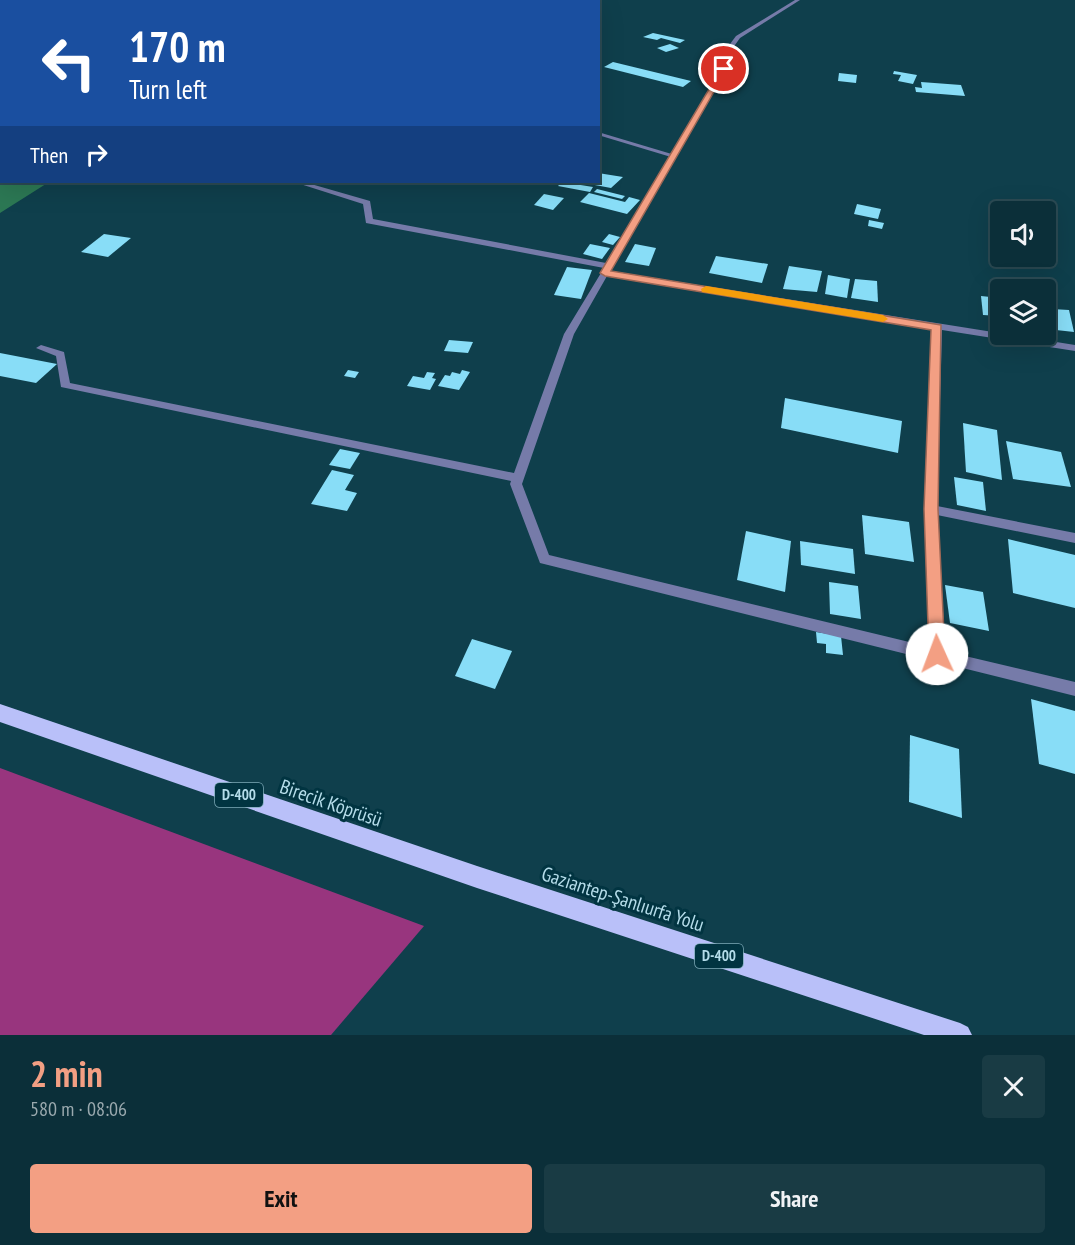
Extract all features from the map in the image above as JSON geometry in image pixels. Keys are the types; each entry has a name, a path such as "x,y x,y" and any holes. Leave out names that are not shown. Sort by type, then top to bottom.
{"main road":[{"name":"Birecik Köprüsü","path":"0,713 477,877"},
{"name":"Gaziantep-Şanlıurfa Yolu","path":"477,877 960,1035"}],"street":[{"path":"798,0 738,37 727,52 724,69 569,333 516,484 544,559 1075,689"},
{"path":"301,183 367,203 369,221 607,269 937,327 1075,348"},
{"path":"937,327 931,509 937,654"},
{"path":"41,348 62,354 65,386 518,478"},
{"path":"931,509 1075,538"}],"lane":[{"path":"600,134 673,156"}],"shaded area":[{"path":"0,183 47,183 0,213"},
{"path":"0,768 424,926 331,1035 0,1035"}],"building":[{"path":"653,33 685,40 680,43 661,38 657,40 643,37"},
{"path":"670,44 679,48 666,52 657,48"},
{"path":"613,62 691,81 683,87 604,67"},
{"path":"894,71 917,75 913,84 898,81 901,75 893,74"},
{"path":"839,73 857,75 856,83 838,81"},
{"path":"921,82 961,85 965,96 916,92 915,87 922,88"},
{"path":"600,173 623,177 611,188 584,183 600,183"},
{"path":"561,183 568,183 593,187 590,192 558,186"},
{"path":"597,189 625,196 622,199 594,192"},
{"path":"589,193 625,202 629,197 640,200 627,214 580,202"},
{"path":"544,194 564,198 553,210 534,205"},
{"path":"857,204 881,209 878,219 854,214"},
{"path":"869,220 884,223 882,229 868,226"},
{"path":"104,234 131,238 108,257 81,252"},
{"path":"609,234 620,237 613,245 602,242"},
{"path":"590,244 610,248 602,259 583,254"},
{"path":"635,244 656,248 649,266 625,262"},
{"path":"716,256 768,264 762,283 709,273"},
{"path":"789,266 822,271 817,292 783,289"},
{"path":"567,267 592,270 581,299 554,295"},
{"path":"828,275 850,279 847,298 825,294"},
{"path":"855,279 877,281 878,302 851,298"},
{"path":"981,296 990,297 990,315 983,315"},
{"path":"1056,309 1069,310 1074,332 1056,330"},
{"path":"449,340 473,342 468,353 444,351"},
{"path":"0,353 57,364 36,383 0,376"},
{"path":"348,370 359,372 355,378 344,376"},
{"path":"462,370 470,372 459,390 438,386 445,375 450,376 452,372 460,374"},
{"path":"427,372 435,373 432,378 436,379 430,390 407,386 413,376 424,378"},
{"path":"785,398 902,421 898,453 781,428"},
{"path":"963,423 997,430 1002,480 966,472"},
{"path":"1006,441 1061,452 1071,487 1013,479"},
{"path":"340,449 360,453 350,469 329,465"},
{"path":"332,470 354,475 345,490 357,493 347,511 311,504"},
{"path":"954,477 983,482 986,511 957,505"},
{"path":"862,515 909,522 914,562 865,554"},
{"path":"746,531 791,541 785,592 737,580"},
{"path":"1008,539 1075,555 1075,608 1013,593"},
{"path":"800,541 853,549 855,574 801,565"},
{"path":"829,582 858,586 861,619 830,614"},
{"path":"945,585 983,592 989,631 950,623"},
{"path":"816,632 841,636 843,655 826,653 826,644 817,643"},
{"path":"472,639 512,651 495,689 455,676"},
{"path":"1031,699 1075,711 1075,774 1039,764"},
{"path":"910,735 959,749 962,818 909,802"}],"slow traffic":[{"path":"706,289 883,319"}],"route":[{"path":"724,69 605,273 937,327 931,509 937,654"}]}
